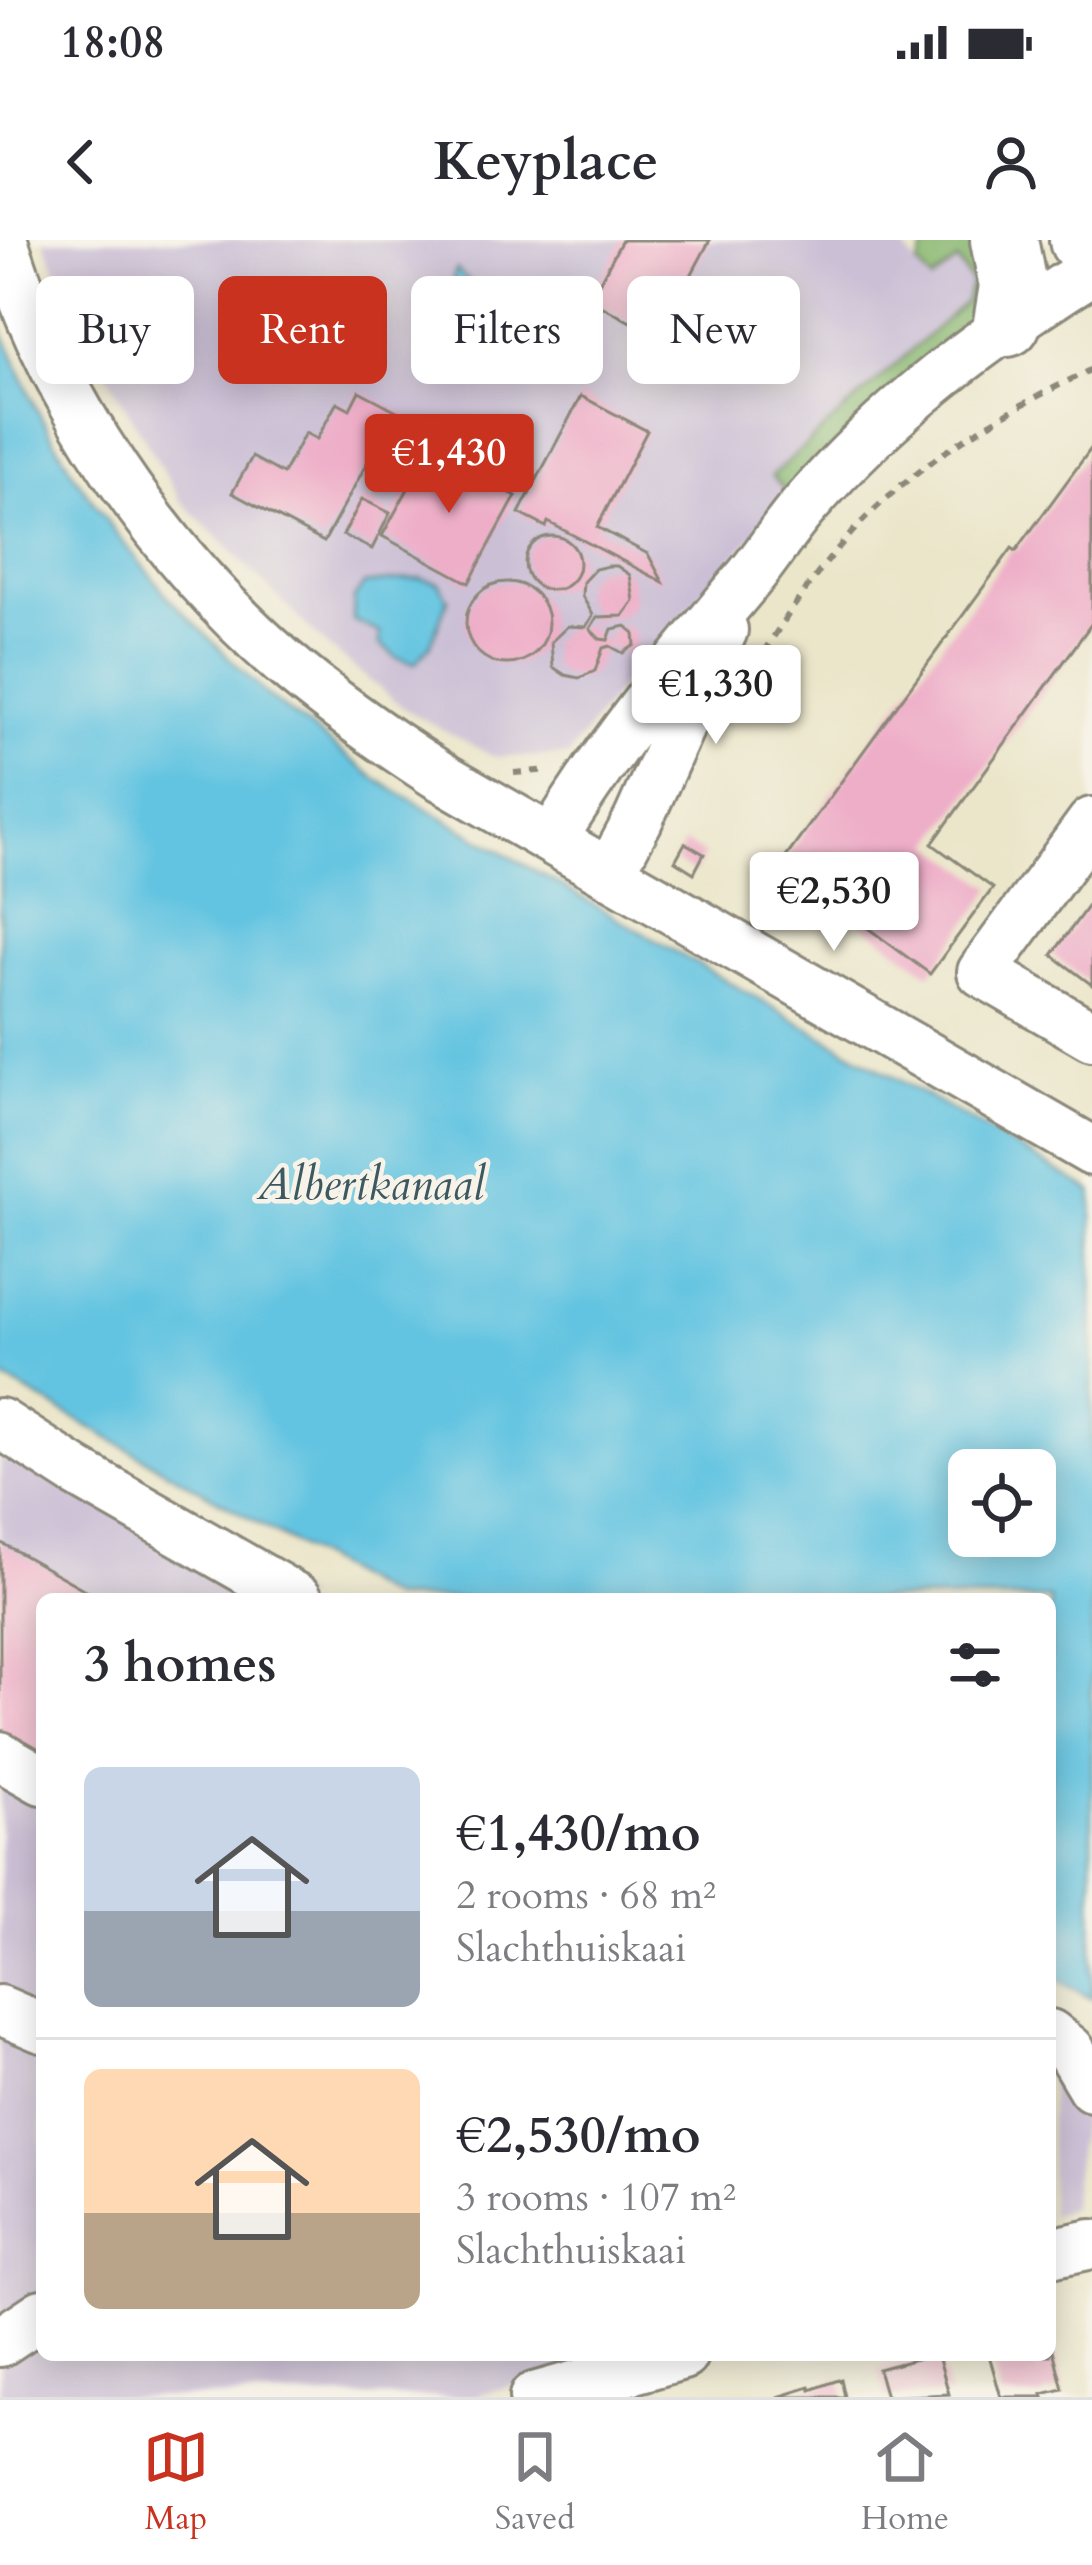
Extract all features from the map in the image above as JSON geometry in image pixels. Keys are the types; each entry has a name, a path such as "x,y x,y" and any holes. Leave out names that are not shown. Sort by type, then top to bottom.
{"highway":[{"path":"1004,240 1012,286 1007,323"},
{"path":"1083,240 1092,247"}],"street":[{"path":"3,240 27,304 105,454 202,580 280,660 436,775 1092,1151"},
{"path":"551,840 584,786 668,672 746,583 805,505 930,380 1007,323 1092,270"},
{"path":"610,872 746,583"},
{"path":"1092,822 982,972 1092,1036"},
{"path":"0,1423 288,1593"},
{"path":"0,1756 36,1777"},
{"path":"0,2010 36,2025"},
{"path":"1056,2252 1092,2244"},
{"path":"0,2342 36,2318"},
{"path":"534,2397 662,2361"}],"path":[{"path":"748,675 797,598 873,511 946,452 1021,404 1092,369"},
{"path":"509,773 555,770 584,786"}],"shaded area":[{"path":"44,240 898,240 930,281 956,260 972,283 965,302 773,475 789,495 622,684 568,756 494,757 405,709 327,646 180,500 112,384 194,384 194,276 59,276"},
{"path":"0,1427 297,1593 36,1593 36,2361 595,2361 472,2397 0,2397"},
{"path":"1056,2038 1085,2087 1071,2208 1056,2214"}],"green space":[{"path":"927,240 982,240 983,315 789,495 772,476 965,302 972,283 957,261 931,281 918,265"}],"water":[{"name":"Albertkanaal","path":"0,325 36,408 114,531 170,599 268,696 379,781 1092,1191 1092,1999 1056,1978 1056,1593 380,1593 0,1376"},
{"path":"420,578 439,583 448,599 430,646 415,663 397,658 380,644 380,633 353,620 354,599 364,584"}],"building":[{"path":"622,240 710,240 691,276 627,276 627,320 603,307 603,276"},
{"path":"359,391 416,421 388,473 367,463 324,542 232,493 252,457 283,474 305,433 317,439 337,402 350,409"},
{"path":"581,396 647,431 597,527 648,554 663,582 548,522 546,527 519,513"},
{"path":"1092,447 1092,623 932,844 993,888 930,974 781,864 1012,548 1016,551"},
{"path":"430,449 516,496 469,583 382,536"},
{"path":"362,499 390,513 372,549 343,535"},
{"path":"552,536 571,544 579,563 571,582 552,590 533,582 525,563 533,544"},
{"path":"608,566 630,575 634,601 623,616 597,617 590,629 608,640 612,629 626,626 634,633 635,645 623,653 610,646 603,648 595,671 579,678 565,675 553,667 551,642 568,626 586,627 593,615 582,596 583,582 595,569"},
{"path":"507,582 536,594 548,623 536,652 507,664 478,652 466,623 478,594"},
{"path":"685,843 704,854 694,873 675,861"},
{"path":"1092,900 1092,985 1052,955"},
{"path":"0,1542 90,1593 36,1593 36,1754 0,1733"},
{"path":"908,2361 940,2361 949,2394 886,2397 878,2369"},
{"path":"991,2361 1056,2361 1063,2389 1044,2397 1001,2397"},
{"path":"841,2379 845,2397 778,2397 811,2390"}]}
